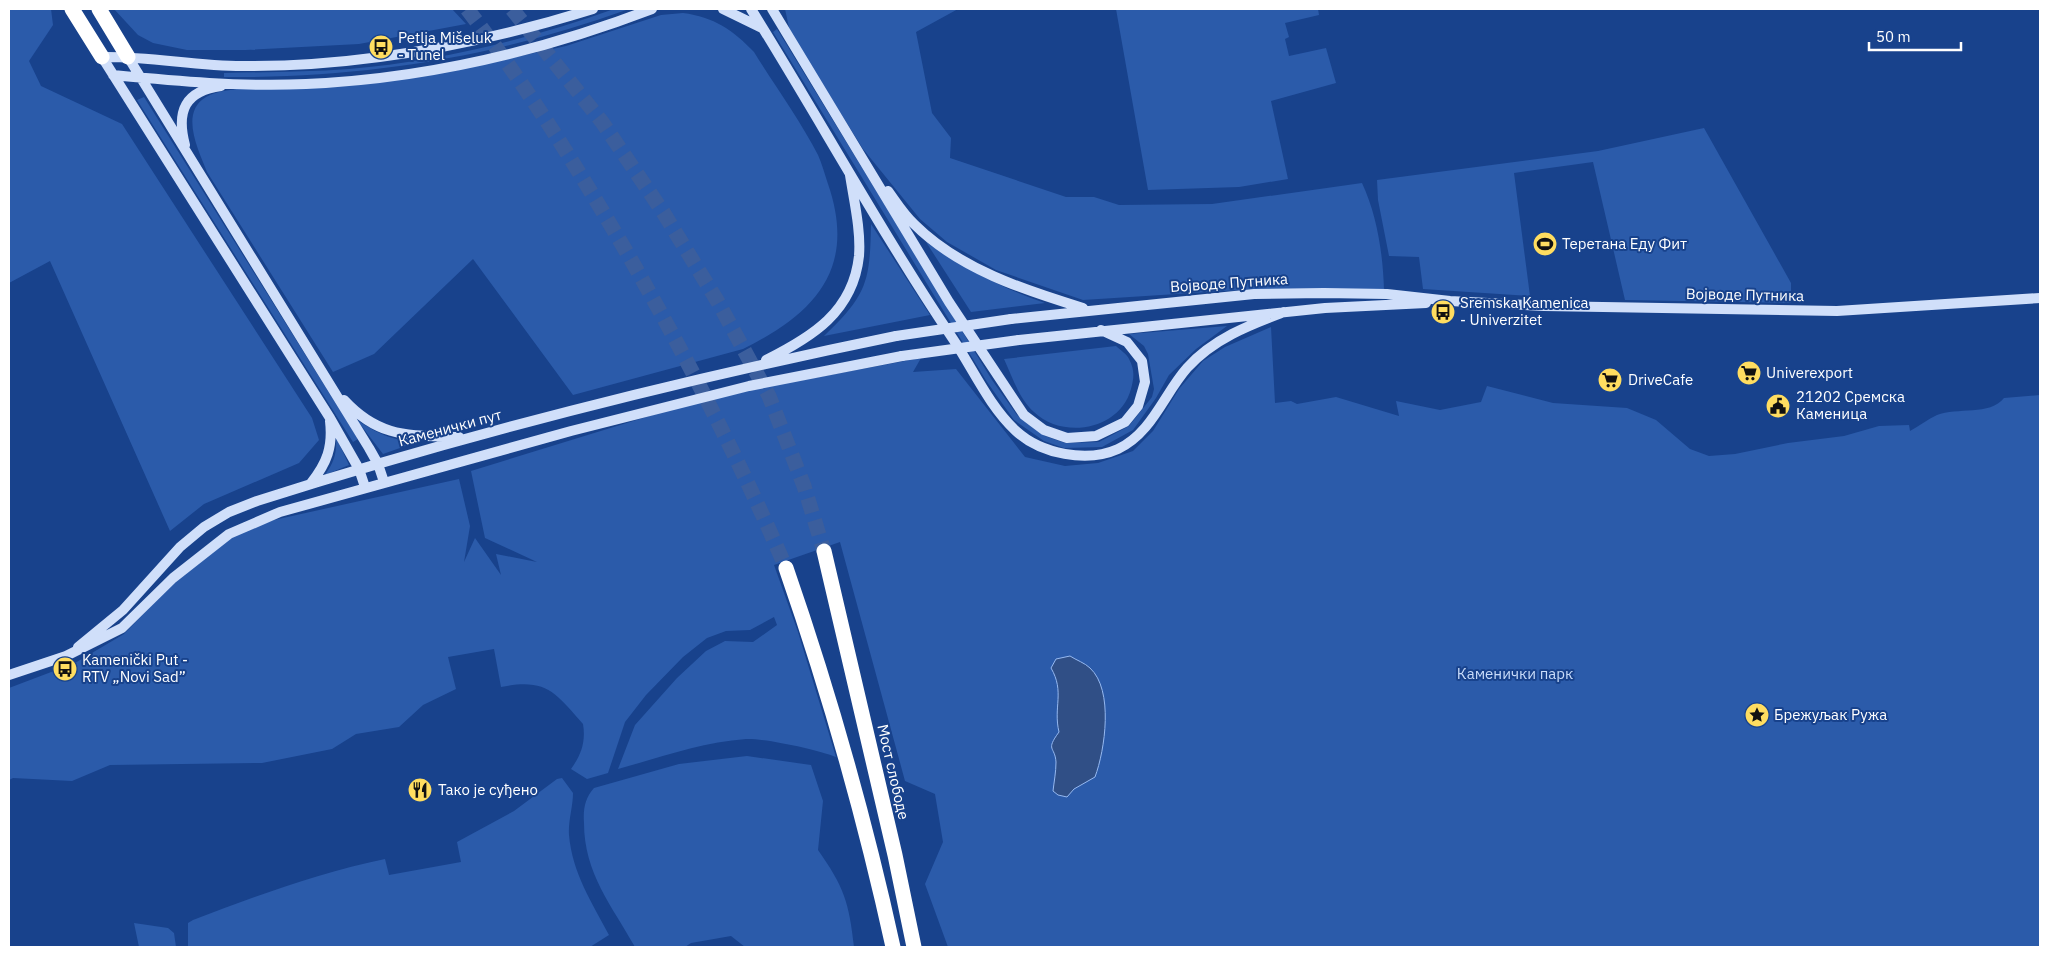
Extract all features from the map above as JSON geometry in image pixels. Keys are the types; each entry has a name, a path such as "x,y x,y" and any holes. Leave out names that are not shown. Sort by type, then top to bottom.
{"highway":[{"path":"72,9 102,57"},
{"path":"99,9 128,57"},
{"name":"Мост слободе","path":"824,551 895,854 914,947"},
{"path":"786,568 802,615 856,797 893,947"}],"main road":[{"path":"102,57 128,57 242,66 330,62 383,57 459,44 553,22 593,9"},
{"path":"113,75 241,83 305,84 366,79 460,64 554,41 652,9"},
{"path":"723,9 762,28"},
{"path":"751,9 928,302 990,400 1017,432 1045,450 1080,456 1117,449 1138,436 1188,367 1209,348 1250,324 1284,312"},
{"path":"772,9 949,302 1024,415 1044,430 1067,438 1096,436 1125,422 1138,406 1145,382 1142,361 1127,342 1101,330"},
{"path":"779,9 781,24"},
{"path":"102,57 330,418 359,469 365,487"},
{"path":"128,57 378,464 384,482"},
{"path":"188,155 181,121 183,109 191,98 209,88 241,83"},
{"path":"860,156 914,224 942,247 992,276 1035,294 1089,310"},
{"path":"751,368 797,345 816,332 833,317 844,300 854,279 859,256 849,169"},
{"name":"Војводе Путника","path":"896,336 1010,319 1254,294 1378,293 1450,301 1619,308 1836,311 2040,298"},
{"name":"Војводе Путника","path":"902,356 1101,330 1284,312 1450,301"},
{"name":"Каменички пут","path":"66,656 123,610 180,547 204,527 229,512 311,484 467,437 751,368 896,336"},
{"name":"Каменички пут","path":"9,675 66,656 122,628 173,578 229,534 280,512 563,433 740,389 902,356"},
{"path":"327,381 364,419 382,430 410,435 467,437"},
{"path":"311,484 324,467 330,454 332,440 330,418"}],"green space":[{"path":"9,9 51,9 53,25 29,61 41,86 122,124 312,418 319,440 299,463 204,504 170,531 50,261 9,283"},
{"path":"114,9 452,9 466,24 359,44 245,50 187,50 153,43 138,35"},
{"path":"614,9 629,9 530,40 430,61 328,74 224,77 224,73 334,70 416,61 483,48 550,30"},
{"path":"785,9 958,9 916,32 932,113 951,138 950,158 1066,197 1094,197 1119,205 1212,204 1362,183 1372,208 1378,235 1384,290 1255,289 1083,300 996,270 947,242 920,219 863,149 790,32"},
{"path":"1116,9 1318,9 1319,15 1285,23 1289,37 1285,39 1289,56 1326,48 1336,83 1271,101 1288,179 1239,187 1148,190"},
{"path":"683,13 714,21 746,44 754,52 803,129 821,162 836,214 837,240 833,264 824,284 810,303 791,320 743,349 573,395 473,259 374,354 333,372 207,172 193,133 192,122 198,104 206,97 227,90 471,67 566,46 661,15"},
{"path":"777,29 992,380 1017,415 1045,436 1065,443 1099,442 1129,426 1152,397 1154,389 1148,354 1144,346 1129,334 1227,326 1196,349 1169,375 1156,398 1133,430 1102,447 1064,448 1044,441 1014,420 987,382 773,32"},
{"path":"144,97 358,439 353,442 137,100"},
{"path":"1704,128 1791,283 1791,303 1625,300 1593,162 1514,173 1530,296 1423,289 1419,257 1389,256 1378,200 1377,180 1598,151"},
{"path":"871,224 930,315 824,336 858,298 867,274"},
{"path":"926,242 983,277 1045,303 971,312"},
{"name":"Каменички парк","path":"1271,327 1275,403 1291,401 1297,404 1336,397 1399,416 1396,401 1440,410 1481,402 1487,386 1553,403 1627,408 1656,420 1690,449 1709,456 1735,454 1788,443 1844,436 1879,426 1909,425 1910,431 1937,415 1990,407 1998,404 2004,398 2040,395 2040,947 948,947 925,884 943,842 935,794 905,781 840,542 774,565 798,632 836,757 791,745 765,740 746,739 713,743 618,769 635,725 677,678 706,651 725,641 753,642 777,625 774,617 750,630 726,631 707,638 683,657 646,695 625,722 608,773 587,779 571,769 578,759 582,748 584,737 583,724 565,703 548,690 529,684 501,687 494,649 448,657 456,689 423,705 399,727 356,734 332,749 262,763 110,765 72,781 13,778 9,780 9,688 75,663 124,634 181,575 237,531 274,520 459,479 470,526 464,562 475,538 501,575 496,554 537,562 485,538 471,471 682,406 765,387 921,358 913,372 956,369 1025,457 1065,466 1098,463 1133,451 1153,431 1179,389 1203,361 1225,347"},
{"path":"1116,346 1127,355 1133,370 1131,389 1125,403 1115,414 1103,422 1075,428 1060,426 1046,421 1034,412 1020,394 1004,359"},
{"path":"357,420 385,436 417,442 383,454"},
{"path":"336,437 349,465 325,475 334,458"},
{"path":"747,756 811,765 823,801 818,850 834,874 844,896 850,918 854,947 745,947 731,936 691,943 685,947 635,947 601,888 589,858 585,841 584,818 584,808 588,796 594,788 679,764"},
{"path":"562,778 573,793 569,835 574,862 584,887 609,935 590,947 188,947 188,923 193,920 311,878 385,859 389,875 461,862 457,842 514,811 557,779"},
{"path":"134,923 168,928 174,933 176,947 139,947"}],"shaded area":[{"path":"1070,656 1088,666 1098,678 1105,705 1105,721 1102,752 1095,777 1074,789 1067,797 1058,795 1053,791 1056,762 1052,742 1059,732 1057,715 1058,692 1051,668 1056,659"}],"tunnel":[{"path":"467,9 553,130 630,258 712,410 786,568"},
{"path":"512,9 602,122 663,212 718,302 769,396 804,486 824,551"}],"place":[{"name":"Petlja Mišeluk - Tunel","path":"381,47"},
{"name":"Теретана Еду Фит","path":"1545,244"},
{"name":"Sremska Kamenica - Univerzitet","path":"1443,312"},
{"name":"Univerexport","path":"1749,373"},
{"name":"DriveCafe","path":"1610,380"},
{"name":"21202 Сремска Каменица","path":"1778,406"},
{"name":"Kamenički Put - RTV „Novi Sad”","path":"65,669"},
{"name":"Брежуљак Ружа","path":"1757,715"},
{"name":"Тако је суђено","path":"420,790"}]}
